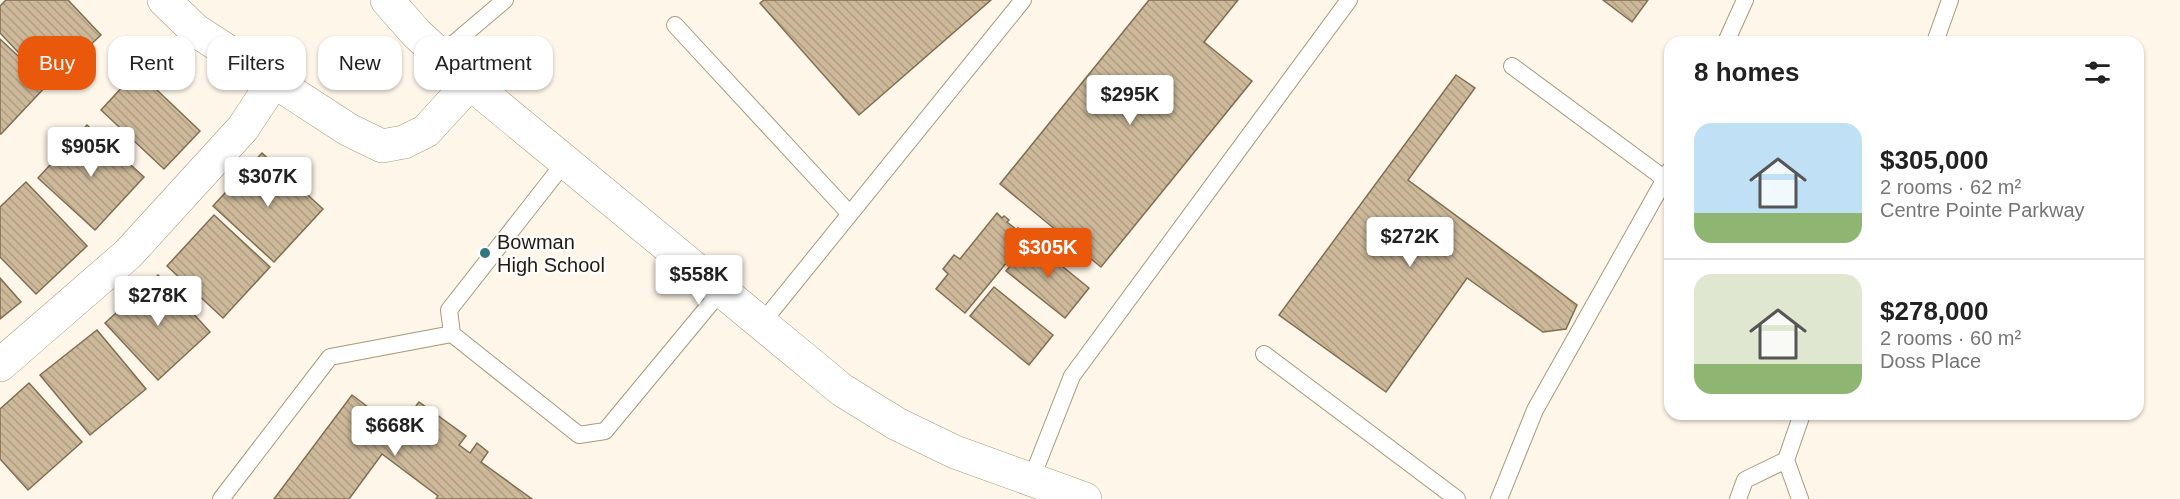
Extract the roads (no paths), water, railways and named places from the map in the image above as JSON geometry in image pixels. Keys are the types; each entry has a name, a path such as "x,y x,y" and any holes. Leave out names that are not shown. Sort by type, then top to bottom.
{"street":[{"path":"164,0 195,30 207,38"},
{"path":"387,0 422,36"},
{"path":"0,365 128,254 243,128 268,90"},
{"path":"288,90 349,130 382,146 404,142 426,131 464,90"},
{"path":"478,90 842,390 897,424 955,452 1085,499"}],"lane":[{"path":"462,36 505,0"},
{"path":"761,324 1023,0"},
{"path":"1031,480 1072,376 1349,0"},
{"path":"1729,36 1745,0"},
{"path":"1937,36 1950,0"},
{"path":"675,25 849,213"},
{"path":"1512,66 1664,173"},
{"path":"565,162 449,310 452,334 579,435 605,431 721,291"},
{"path":"1499,499 1535,411 1664,180"},
{"path":"220,499 330,357 452,334"},
{"path":"1264,354 1457,499"},
{"path":"1800,420 1786,460 1800,499"},
{"path":"1738,499 1745,480 1786,460"}],"place":[{"name":"Bowman High School","path":"485,253"}]}
